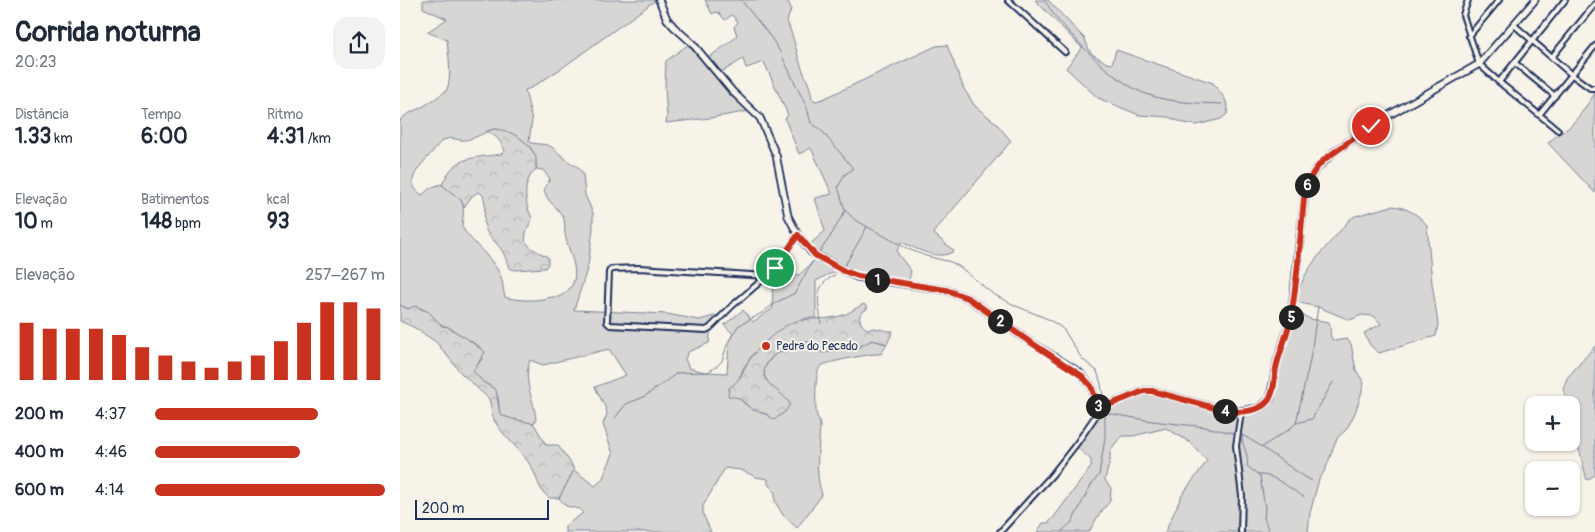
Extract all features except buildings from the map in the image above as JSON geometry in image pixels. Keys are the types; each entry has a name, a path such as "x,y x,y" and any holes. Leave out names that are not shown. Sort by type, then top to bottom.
{"street":[{"path":"659,0 674,27 692,43 732,90 760,118 776,155 787,211 798,235 815,255 844,271 858,276 946,290 973,300 1024,338 1082,376 1091,386 1098,406 1101,408"},
{"path":"1008,0 1065,52"},
{"path":"1468,0 1463,15 1479,64 1558,130"},
{"path":"1469,36 1499,0"},
{"path":"1000,532 1052,476 1101,408 1144,391 1152,391 1222,410 1242,412 1262,406 1268,401 1272,393 1278,362 1291,319 1305,192 1315,170 1334,152 1382,119 1479,64 1534,0"},
{"path":"1499,82 1565,0"},
{"path":"1552,57 1594,7"},
{"path":"1513,24 1572,75 1590,88 1595,88"},
{"path":"1539,115 1595,46"},
{"path":"1515,63 1555,96"},
{"path":"768,276 639,268 611,269 608,275 607,322 610,325 706,330 714,326 732,306 768,276 798,235"},
{"path":"1241,532 1242,496 1236,446 1242,412"}],"green space":[{"path":"423,0 656,0 562,68 525,90 532,120 529,141 531,143 548,145 578,167 583,174 585,195 593,213 593,229 588,266 574,310 667,314 699,320 722,314 711,327 709,343 688,352 685,359 689,368 705,372 727,373 729,344 733,334 724,325 743,310 753,322 773,308 772,274 799,275 816,259 838,271 816,281 816,318 806,318 753,354 735,386 741,400 745,404 774,419 790,403 768,383 764,375 764,368 777,353 789,350 805,341 811,343 822,353 843,348 857,348 872,340 887,344 881,354 831,362 821,366 819,369 816,388 816,411 820,426 818,477 822,495 797,528 783,515 775,502 775,493 768,484 768,479 756,477 741,470 725,468 703,506 703,514 711,532 565,532 565,526 583,513 580,509 566,506 559,498 574,470 595,486 602,480 613,454 603,424 607,414 606,409 595,387 626,375 609,349 543,365 530,360 527,376 536,421 532,424 507,418 500,414 498,398 492,387 483,382 473,371 482,359 480,347 437,322 425,310 415,307 408,309 400,305 400,120 446,91 449,80 450,66 447,40 427,32 447,19 423,8","holes":["494,129 524,141 533,152 536,160 536,169 543,170 550,179 544,190 550,202 563,217 575,276 573,284 568,291 559,297 538,300 505,297 502,279 498,270 462,227 463,205 459,197 441,184 430,188 422,195 413,184 416,172 442,141 449,139 466,140"]},
{"path":"705,0 785,0 789,3 791,9 787,21 812,99 816,101 936,46 947,45 964,89 975,106 996,123 1011,141 933,233 954,251 948,254 934,255 901,242 897,251 898,254 911,271 909,280 903,282 854,274 814,252 808,246 825,231 815,198 832,194 811,148 799,154 785,119 788,115 764,62 746,68 743,59 720,73 708,58 734,39 737,35 734,27 738,22 732,15 725,20 719,13 712,14"},
{"path":"1035,0 1048,0 1085,39 1092,54 1107,63 1112,64 1116,50 1213,83 1225,99 1228,108 1227,114 1221,119 1197,125 1184,123 1168,117 1139,115 1098,98 1066,68 1082,48"},
{"path":"689,44 698,52 730,93 750,111 666,123 666,61"},
{"path":"1595,93 1595,193 1548,143 1570,126 1582,113"},
{"path":"494,129 507,131 524,141 536,157 536,169 531,174 526,186 527,205 532,218 525,241 531,248 548,257 548,264 545,268 515,270 509,268 502,251 486,230 483,195 478,192 472,196 464,207 461,200 442,185 447,175 459,163 473,158 501,154 505,151 498,139 487,131"},
{"path":"1392,206 1412,212 1425,222 1427,226 1438,324 1436,336 1379,353 1370,345 1364,333 1381,324 1374,316 1362,315 1350,320 1318,307 1296,302 1299,290 1310,268 1349,220 1355,216"},
{"path":"864,304 868,308 860,314 861,323 868,329 893,331 887,344 872,340 857,348 843,348 822,353 811,343 805,341 791,349 775,354 766,365 765,377 790,404 786,411 774,420 766,414 753,410 739,398 728,396 729,388 737,381 753,355 781,329 796,321 832,318 843,315"},
{"path":"400,305 408,309 415,306 429,312 442,326 448,327 485,352 473,371 483,382 496,390 500,414 511,419 534,424 546,445 558,445 573,466 574,470 559,498 549,498 542,491 528,462 494,420 488,398 462,374 436,342 415,328 400,321"},
{"path":"1297,312 1310,319 1329,322 1331,337 1334,341 1347,339 1351,344 1356,370 1364,383 1352,420 1337,439 1325,470 1319,479 1310,513 1308,532 1165,532 1182,495 1207,461 1191,443 1166,428 1133,436 1122,436 1114,445 1110,452 1110,461 1105,479 1111,488 1110,501 1098,516 1089,532 1037,532 1043,523 1048,523 1054,517 1091,467 1091,460 1076,446 1099,412 1101,413 1104,409 1154,392 1191,405 1234,414 1245,415 1270,404 1275,398 1278,368 1294,314"},
{"path":"1595,346 1595,475 1587,480 1580,451 1580,396 1565,396 1563,389 1567,378"}],"waterway":[{"path":"741,0 781,53"},
{"path":"1044,0 1057,19 1099,63 1136,90 1167,100 1222,104"},
{"path":"783,58 807,108 811,123 821,130 852,167 852,170 845,174 838,187 845,210 855,220 908,249 951,262 993,294 1059,326 1064,330 1082,359 1097,371 1104,404"},
{"path":"818,254 845,211"},
{"path":"844,267 867,227"},
{"path":"615,418 626,404 644,397 677,373 708,372 717,366 722,361 728,342 738,326 795,293 812,262"},
{"path":"821,323 818,301 820,289 828,279 835,275"},
{"path":"1296,423 1310,360 1318,307"},
{"path":"1262,447 1296,423 1312,419 1333,382"},
{"path":"1061,532 1072,522 1090,487 1099,475 1105,438 1105,410"},
{"path":"1106,413 1205,427 1233,433"},
{"path":"1240,434 1312,481"},
{"path":"1242,435 1248,462 1247,466 1260,476 1265,508 1264,518 1269,532"},
{"path":"1259,475 1271,477 1304,497"}],"place":[{"name":"Pedra do Pecado","path":"766,346"}],"route":[{"path":"775,268 798,235 805,246 815,255 844,271 871,280 946,290 973,300 1006,326 1079,372 1091,386 1098,406 1101,408 1144,391 1152,391 1226,411 1248,411 1267,403 1272,393 1278,362 1291,319 1304,199 1311,176 1325,159 1371,126"}]}
